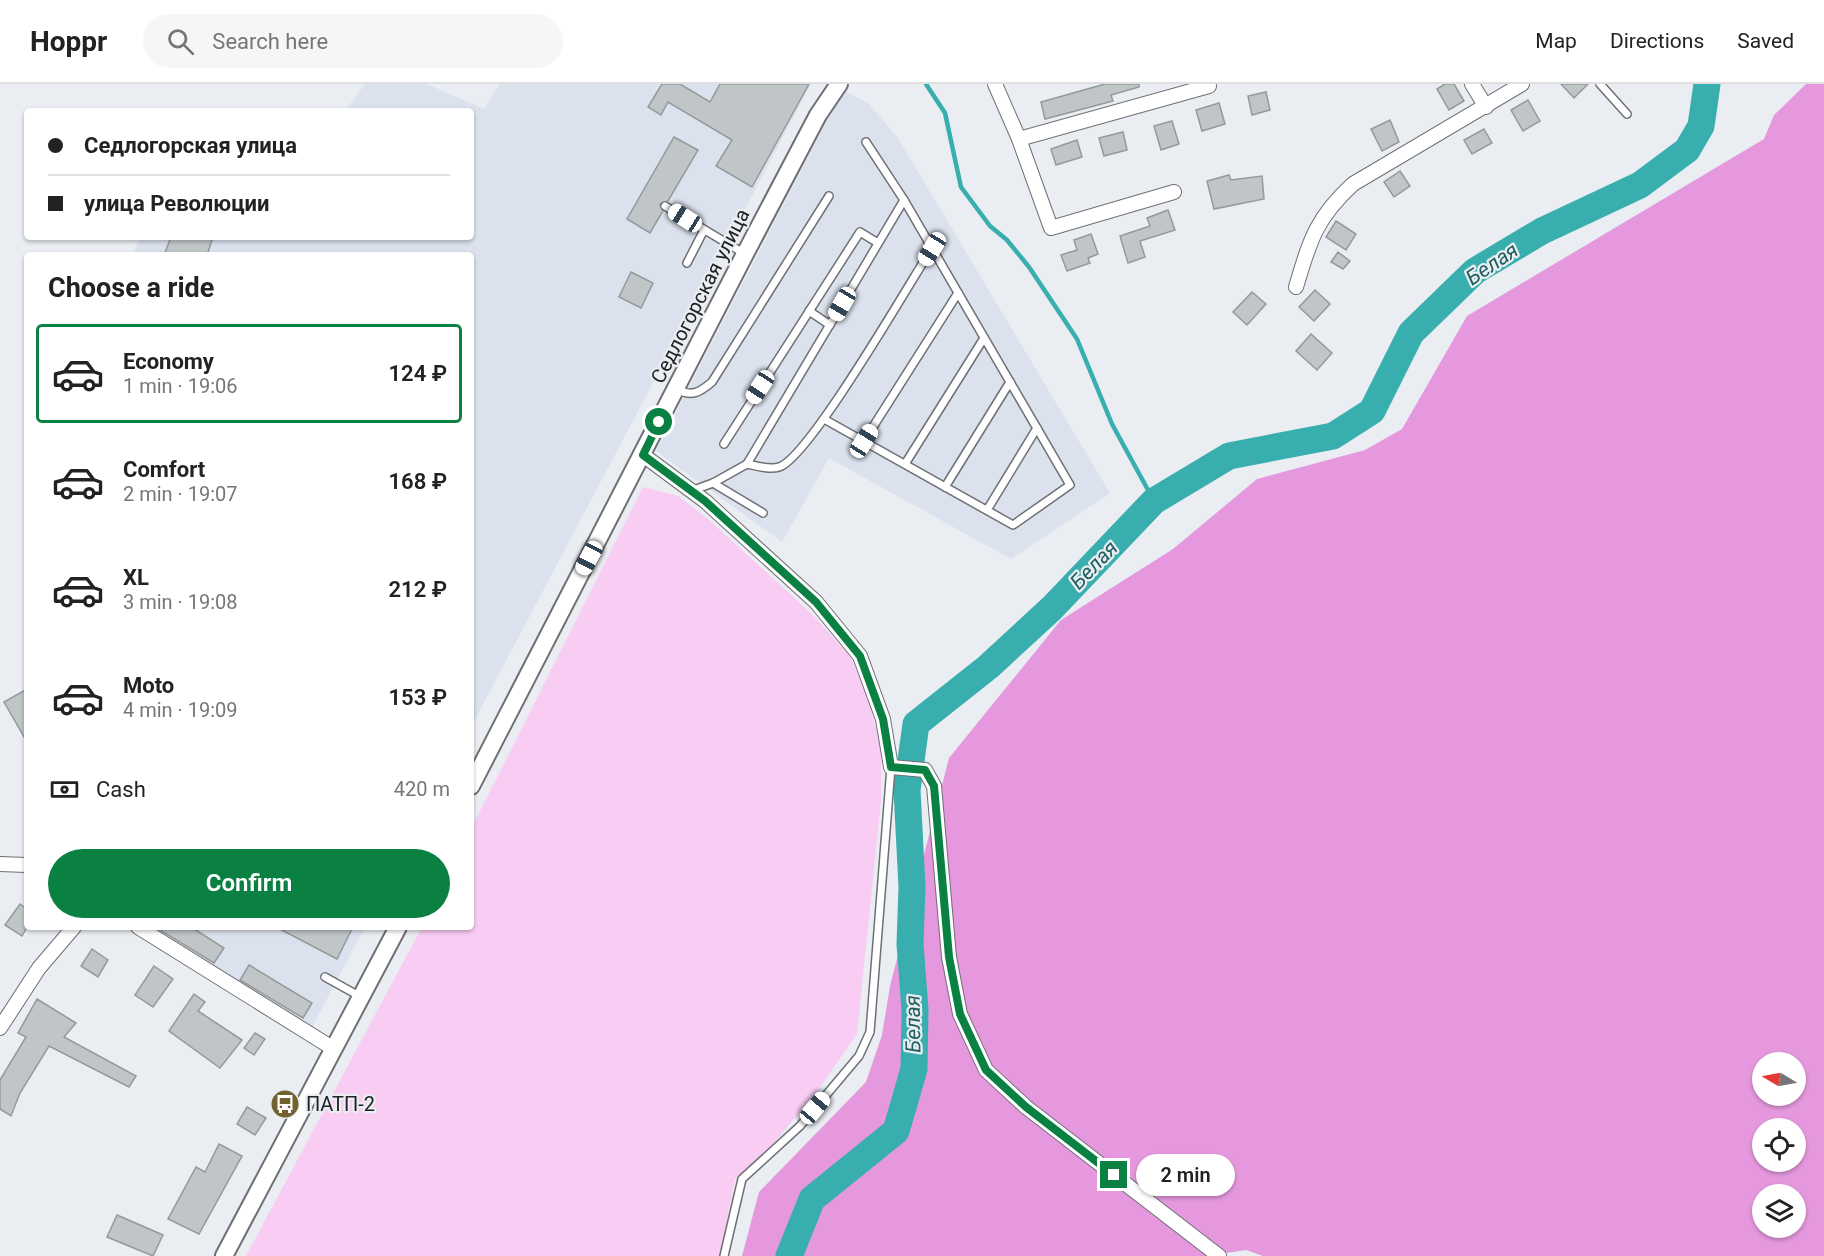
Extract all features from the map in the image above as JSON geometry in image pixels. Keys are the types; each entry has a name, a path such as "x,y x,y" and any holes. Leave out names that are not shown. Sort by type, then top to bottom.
{"street":[{"name":"Седлогорская улица","path":"474,780 818,115 840,84"},
{"path":"994,84 1019,139 1051,228 1174,192"},
{"path":"1472,84 1486,107"},
{"path":"1296,287 1320,220 1334,202 1353,184 1522,84"},
{"path":"1019,139 1209,86"},
{"path":"643,455 691,491 816,602 860,656 883,719 891,767 925,770 934,786 949,957 960,1014 986,1070 1026,1107 1219,1256"},
{"path":"0,864 24,865"},
{"path":"0,1028 39,968 71,930"},
{"path":"143,930 334,1049"},
{"path":"224,1256 396,930"}],"lane":[{"path":"1600,84 1627,114"},
{"path":"824,419 1013,525 1070,485 904,200 866,142"},
{"path":"676,389 688,395 699,393 712,382 829,196"},
{"path":"691,491 713,483 747,464 904,200"},
{"path":"666,206 745,254"},
{"path":"687,263 704,230"},
{"path":"724,444 860,232 878,243"},
{"path":"747,464 779,467 795,458 824,419 932,249"},
{"path":"864,441 958,293"},
{"path":"809,311 830,325"},
{"path":"905,464 984,338"},
{"path":"945,487 1010,382"},
{"path":"987,510 1036,428"},
{"path":"713,483 763,513"},
{"path":"724,1256 742,1179 800,1126 859,1056 870,1032 891,767"},
{"path":"325,976 361,997"}],"shaded area":[{"path":"365,84 427,84 484,109 500,84 811,84 474,721 474,252 134,252 139,240 474,240 474,108 347,108"},
{"path":"1806,84 1824,84 1824,1256 1263,1256 1246,1250 1206,1256 742,1256 759,1192 866,1082 882,1035 890,986 949,758 1061,620 1173,549 1257,479 1365,450 1402,429 1467,316 1764,139 1774,115"},
{"path":"843,90 869,104 897,137 1110,493 1011,559 829,458 782,542 656,451"},
{"path":"643,487 678,496 707,518 813,615 851,658 869,702 881,748 881,800 857,1034 818,1090 773,1144 735,1179 720,1256 246,1256 420,930 474,930 474,823"},
{"path":"158,930 363,930 312,1027"}],"building":[{"path":"662,84 680,84 710,102 720,84 809,84 752,187 716,166 732,140 668,102 661,115 648,107"},
{"path":"1105,84 1139,84 1139,87 1111,95 1113,101 1045,119 1041,102"},
{"path":"1445,84 1454,84 1464,101 1449,110 1437,89"},
{"path":"1561,84 1588,84 1574,98"},
{"path":"1266,92 1270,110 1252,115 1248,96"},
{"path":"1528,100 1540,121 1523,131 1511,110"},
{"path":"1219,103 1225,124 1202,131 1196,110"},
{"path":"1390,120 1399,142 1382,151 1371,129"},
{"path":"1172,121 1179,144 1161,150 1154,126"},
{"path":"1484,129 1492,143 1472,154 1464,140"},
{"path":"1123,132 1127,150 1104,156 1099,138"},
{"path":"674,137 698,150 668,201 660,204 663,211 650,233 627,219"},
{"path":"1077,140 1082,157 1056,165 1051,149"},
{"path":"1400,171 1410,186 1394,197 1384,182"},
{"path":"1229,175 1231,180 1262,176 1264,199 1214,209 1207,181"},
{"path":"1168,210 1175,230 1140,241 1145,257 1128,263 1120,236 1150,226 1147,218"},
{"path":"1336,221 1356,234 1346,250 1326,237"},
{"path":"1091,234 1098,254 1088,258 1090,263 1067,271 1061,255 1077,250 1074,240"},
{"path":"170,240 212,240 208,252 165,252"},
{"path":"1338,252 1350,261 1343,269 1331,262"},
{"path":"631,272 653,283 641,308 619,297"},
{"path":"1315,290 1330,304 1314,321 1299,307"},
{"path":"1252,292 1266,304 1247,325 1233,312"},
{"path":"1311,334 1332,353 1317,370 1296,351"},
{"path":"24,691 24,737 4,702"},
{"path":"20,904 24,907 25,930 22,936 5,925"},
{"path":"160,930 196,930 224,948 214,963"},
{"path":"282,930 352,930 337,959"},
{"path":"92,949 108,960 98,977 81,966"},
{"path":"249,965 312,1003 303,1018 240,980"},
{"path":"154,966 173,979 153,1007 135,995"},
{"path":"194,994 205,1002 198,1011 242,1040 220,1068 169,1031"},
{"path":"37,999 76,1023 64,1037 136,1076 129,1087 49,1046 20,1093 11,1116 0,1109 0,1080 26,1037 18,1033"},
{"path":"255,1033 265,1039 254,1055 244,1048"},
{"path":"247,1107 266,1118 255,1135 237,1124"},
{"path":"219,1144 242,1156 199,1234 168,1219 196,1167 205,1172"},
{"path":"117,1215 163,1235 153,1256 107,1237"}],"waterway":[{"path":"926,84 945,113 961,187 990,226 1007,240 1029,267 1077,339 1112,424 1154,501"},
{"name":"Белая","path":"789,1256 812,1199 896,1131 914,1069 915,1010 910,944 912,887 907,790 916,724 988,667 1052,608 1154,501 1229,456 1333,436 1372,411 1411,333 1475,271 1542,231 1640,185 1687,150 1701,126 1707,84"}],"place":[{"name":"ПАТП-2","path":"285,1104"}],"route":[{"path":"659,422 643,455 705,501 816,602 860,656 883,719 891,767 925,770 934,786 949,957 960,1014 986,1070 1026,1107 1114,1175"}]}
